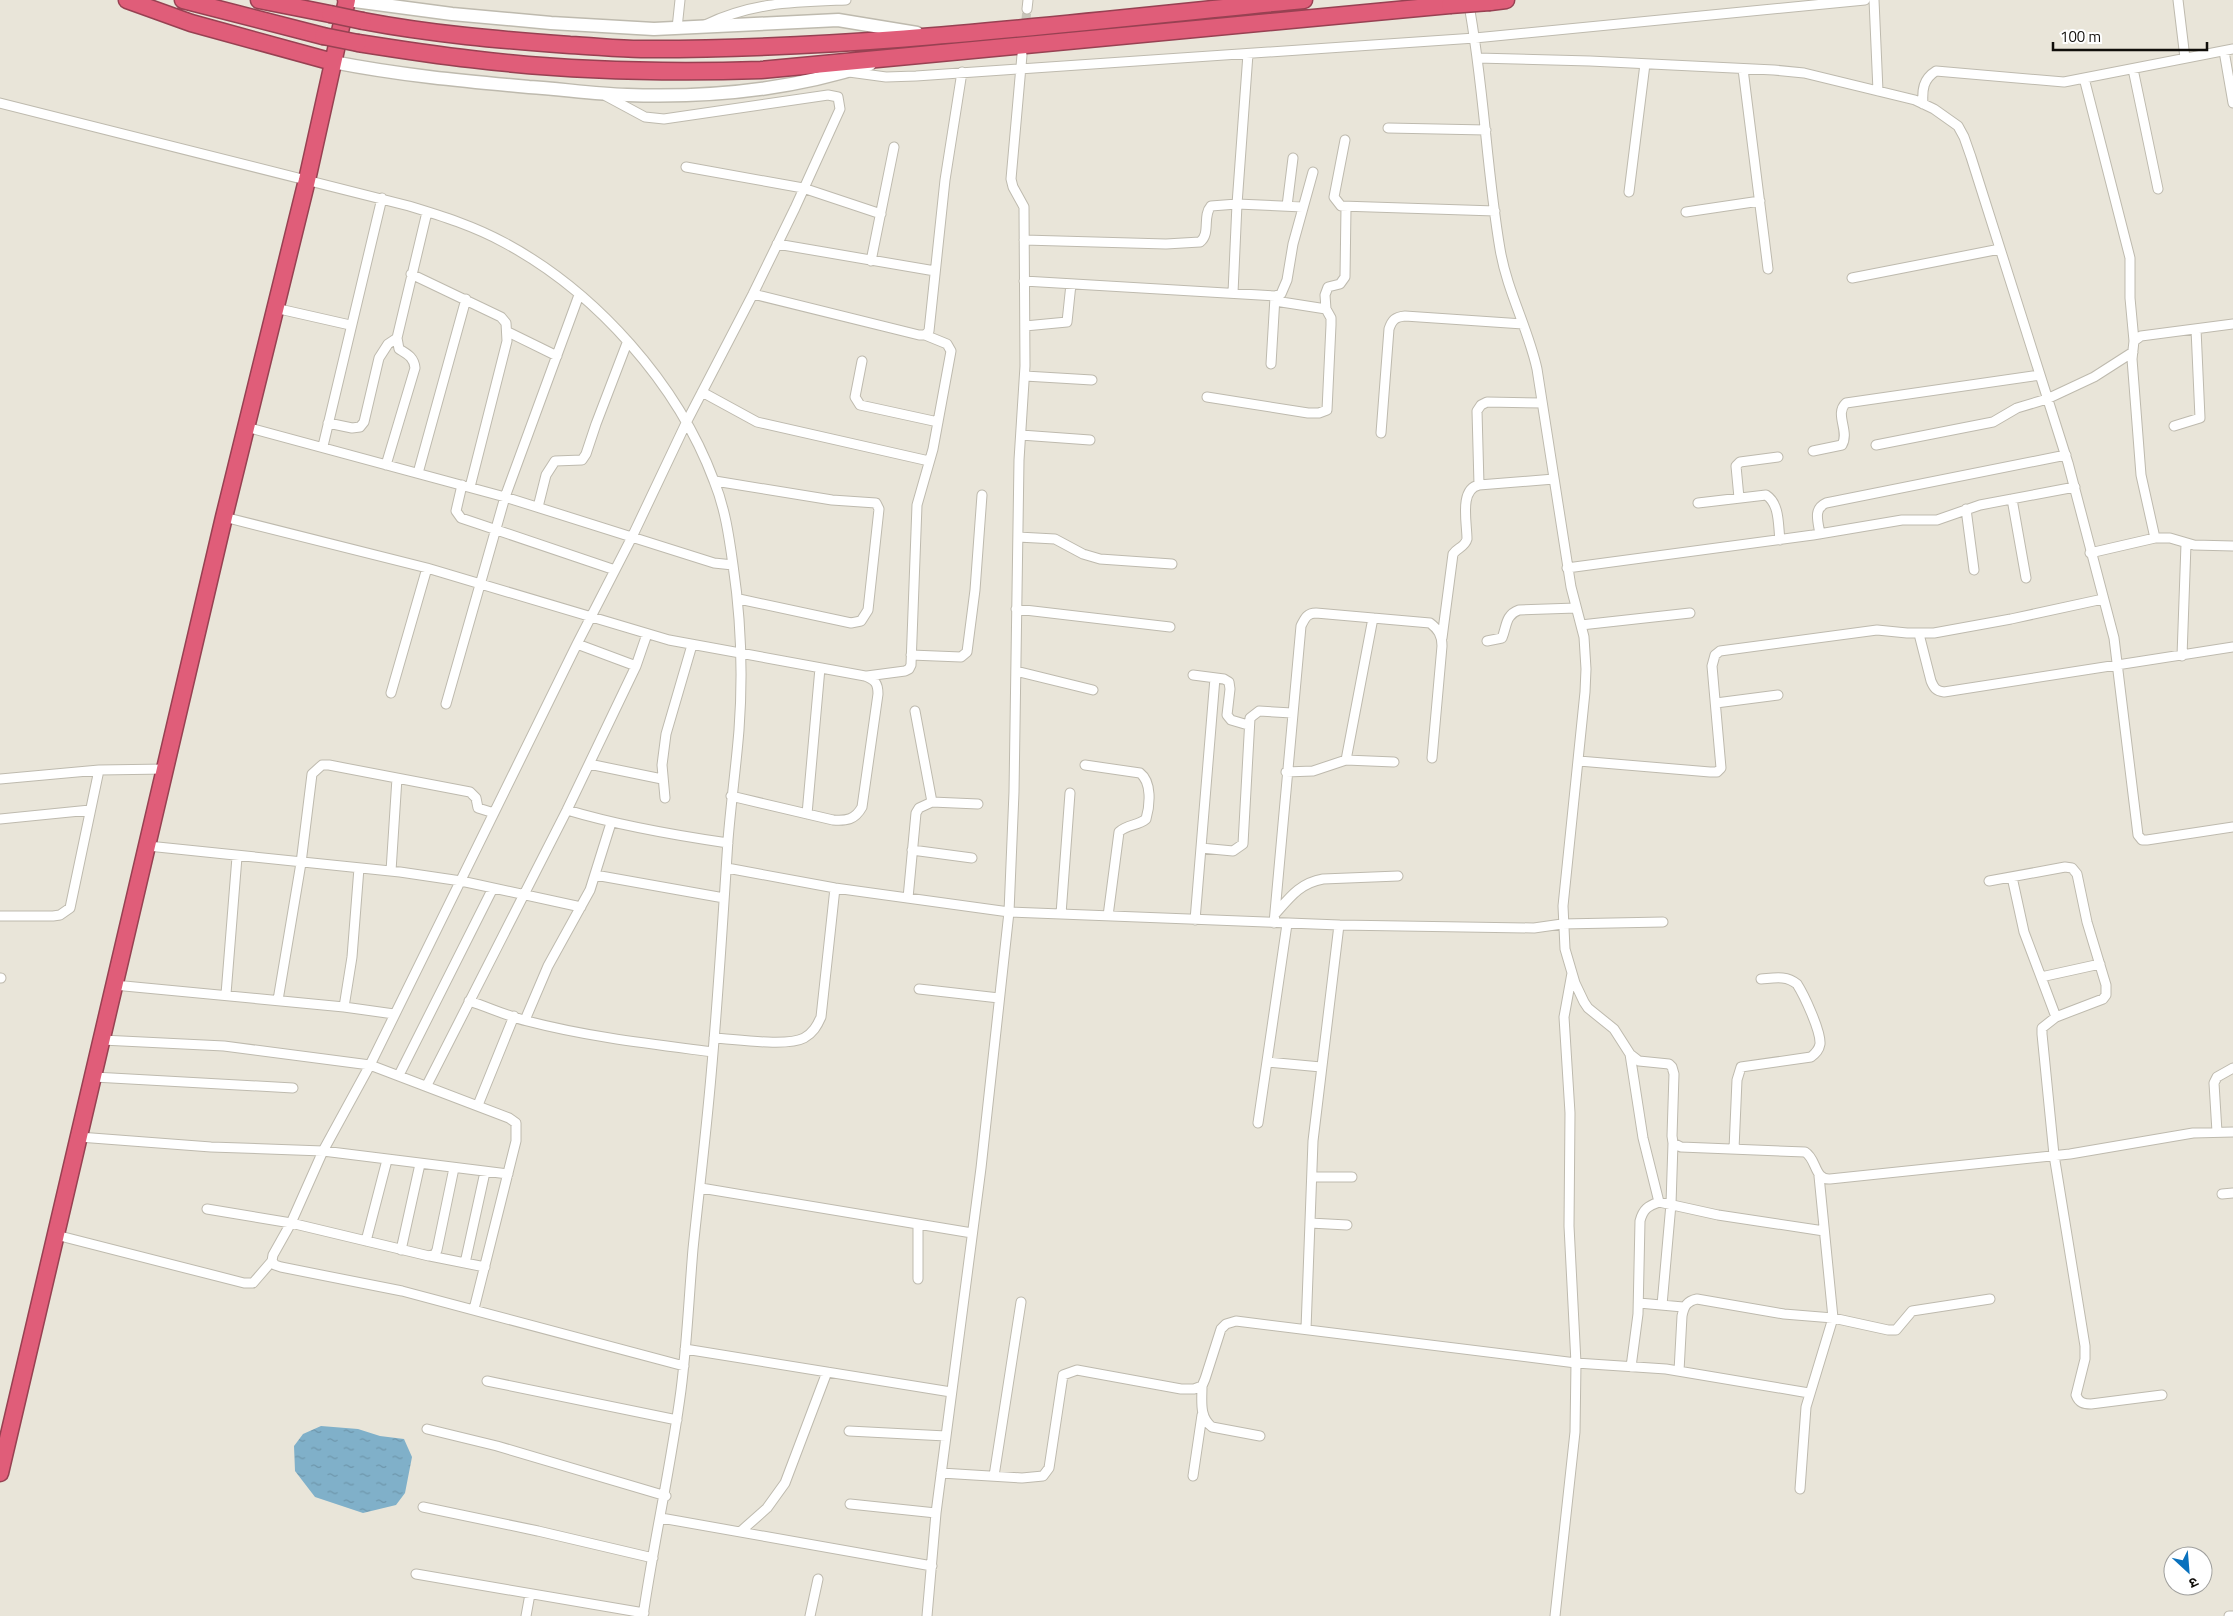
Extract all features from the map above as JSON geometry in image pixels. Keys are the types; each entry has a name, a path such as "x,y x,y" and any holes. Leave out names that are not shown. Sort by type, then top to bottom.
{"highway":[{"path":"127,0 191,22 333,62"},
{"path":"183,0 323,36 472,60 616,70 688,72 761,70 1498,1"},
{"path":"259,0 418,31 639,49 719,48 931,35 1304,0"},
{"path":"0,1473 224,517 307,180 347,0"}],"main road":[{"path":"347,0 452,14 551,23 654,29 838,20 931,35"},
{"path":"333,62 423,78 627,95 724,94 781,87 846,72 890,58"}],"street":[{"path":"677,28 680,0"},
{"path":"702,27 728,14 757,6 846,0"},
{"path":"1468,0 1475,38 1500,250 1510,291 1534,354 1568,568 1584,637 1586,669 1562,924 1565,949 1579,993 1588,1008 1614,1029 1630,1054 1639,1061 1669,1064 1674,1074 1674,1143 1671,1204 1662,1305"},
{"path":"846,72 886,77 1020,70 1475,38 1865,0"},
{"path":"1874,0 1878,91"},
{"path":"2178,0 2185,58"},
{"path":"1923,104 1924,84 1930,75 1936,71 2049,82 2084,78 2228,50 2233,103"},
{"path":"1233,293 1237,204 1248,54"},
{"path":"927,1616 936,1513 972,1233 1009,912 1014,792 1016,609 1021,435 1025,376 1024,207 1013,188 1011,179 1022,55"},
{"path":"1477,58 1791,71 1878,91 1923,104 1948,117 1958,126 1964,137 2066,455 2090,553 2114,638 2138,835 2142,840 2147,840 2233,827"},
{"path":"1629,192 1645,64"},
{"path":"1743,68 1768,269"},
{"path":"2133,69 2158,189"},
{"path":"924,335 929,331 930,325 945,180 962,72"},
{"path":"2084,78 2130,258 2130,298 2141,475 2156,538"},
{"path":"56,1235 244,1284 253,1283 272,1261 273,1255 291,1223 324,1151 370,1065 577,644 632,537 687,421 753,294 840,109 838,97 834,95 664,119 645,117 601,93"},
{"path":"0,103 382,198 462,223 502,241 555,275 580,295 628,343 672,396 687,421 715,482 724,512 739,599 739,729 731,796 713,1052 701,1188 692,1259 684,1366 666,1496 643,1614 416,1574"},
{"path":"1388,128 1486,130"},
{"path":"1345,140 1334,197 1341,206 1346,208 1495,211"},
{"path":"871,261 894,147"},
{"path":"1286,206 1293,158"},
{"path":"686,167 803,188 881,214"},
{"path":"1271,364 1275,298 1284,290 1292,244 1313,172"},
{"path":"323,446 350,325 382,198"},
{"path":"1686,212 1760,201"},
{"path":"1024,240 1142,244 1200,242 1205,237 1207,209 1210,206 1237,204 1304,207"},
{"path":"1207,397 1308,413 1319,414 1327,410 1331,325 1329,313 1326,309 1326,291 1328,287 1340,284 1345,277 1346,208"},
{"path":"386,465 415,368 410,356 399,349 397,338 427,212"},
{"path":"776,244 935,271"},
{"path":"1852,278 2000,249"},
{"path":"411,274 501,317 506,324 508,332 507,342 466,486 457,506 458,515 496,530 615,570"},
{"path":"1024,281 1233,293 1275,298 1326,309"},
{"path":"1025,326 1063,324 1067,322 1070,284"},
{"path":"753,294 855,320 924,335 947,344 951,351 938,422 917,504 909,669 865,676"},
{"path":"446,704 479,584 506,497 580,295"},
{"path":"418,473 466,299"},
{"path":"275,308 350,325"},
{"path":"1382,433 1389,329 1392,321 1398,317 1405,316 1523,324"},
{"path":"2134,341 2141,336 2233,324"},
{"path":"2174,426 2200,418 2196,329"},
{"path":"508,332 558,356"},
{"path":"328,423 360,428 364,422 379,358 388,344 397,338"},
{"path":"538,507 546,475 555,461 582,460 586,454 628,343"},
{"path":"1876,444 1993,422 2017,408 2047,398 2094,377 2133,352"},
{"path":"862,361 855,397 860,405 938,422"},
{"path":"1813,452 1842,445 1846,434 1841,412 1842,406 1846,403 2040,375"},
{"path":"1025,376 1092,380"},
{"path":"702,392 757,422 929,461"},
{"path":"1479,485 1476,411 1481,404 1487,402 1542,403"},
{"path":"246,427 323,446 506,497 714,563 733,565"},
{"path":"1021,435 1090,440"},
{"path":"1820,534 1816,514 1818,509 1826,503 2066,455"},
{"path":"1739,498 1736,466 1740,462 1778,457"},
{"path":"1432,758 1442,638 1453,554 1455,550 1466,543 1466,500 1469,490 1473,486 1479,485 1554,479"},
{"path":"715,482 832,500 869,501 876,503 879,509 868,610 861,621 856,624 739,599"},
{"path":"1568,568 1780,540 1902,520 1937,520 1966,509 2075,487"},
{"path":"911,654 961,657 967,652 975,590 982,494"},
{"path":"1698,503 1766,495 1771,498 1776,507 1780,540"},
{"path":"2012,499 2026,578"},
{"path":"1966,509 1974,570"},
{"path":"224,517 427,568 647,634 692,645 874,679 878,685 878,694 862,807 853,818 844,821 731,796"},
{"path":"1018,537 1055,539 1083,554 1100,559 1172,564"},
{"path":"2090,553 2156,538 2170,538 2186,544 2233,546"},
{"path":"2182,656 2186,544"},
{"path":"391,693 427,568"},
{"path":"1578,761 1717,772 1721,768 1722,763 1712,660 1720,651 1877,630 1919,634 2011,619 2103,599"},
{"path":"1487,641 1502,638 1508,617 1513,612 1519,610 1576,608"},
{"path":"1016,609 1170,627"},
{"path":"1274,918 1292,713 1301,626 1305,618 1310,613 1316,613 1430,623 1437,628 1442,638"},
{"path":"1581,625 1690,613"},
{"path":"1346,760 1373,618"},
{"path":"427,1085 469,1000 526,895 636,666 647,634"},
{"path":"1919,634 1933,687 1938,691 2233,648"},
{"path":"577,644 636,666"},
{"path":"665,798 662,765 666,734 692,645"},
{"path":"807,814 820,668"},
{"path":"1016,671 1094,690"},
{"path":"1193,675 1229,682 1227,715 1232,720 1248,724"},
{"path":"1195,920 1215,678"},
{"path":"1716,703 1778,695"},
{"path":"915,710 932,802"},
{"path":"1201,848 1233,851 1243,844 1248,724 1253,714 1259,711 1292,713"},
{"path":"1286,772 1313,771 1346,760 1394,762"},
{"path":"589,764 662,778"},
{"path":"278,1000 301,863 312,774 316,768 328,765 470,792 476,798 478,808 494,813"},
{"path":"1086,765 1140,773 1145,777 1148,787 1146,819 1141,823 1123,828 1119,832 1108,916"},
{"path":"0,916 53,916 66,912 70,908 99,770"},
{"path":"0,779 99,770 166,770"},
{"path":"391,871 397,778"},
{"path":"1061,914 1070,792"},
{"path":"908,898 916,813 919,808 932,802 978,804"},
{"path":"0,819 90,810"},
{"path":"567,810 611,823 657,833 728,843"},
{"path":"525,1020 548,966 582,907 595,875 611,823"},
{"path":"148,846 237,857 391,871 461,881 582,907"},
{"path":"912,850 972,858"},
{"path":"226,994 237,857"},
{"path":"1989,881 2065,867 2072,868 2077,874 2087,922 2106,985 2106,996 2103,999 2056,1017 2042,1028 2042,1034 2054,1156 2085,1346 2085,1359 2077,1388 2078,1400 2083,1404 2091,1404 2162,1395"},
{"path":"344,1007 352,957 359,868"},
{"path":"727,868 835,888 1009,912 1195,920 1274,918 1287,924 1534,928 1562,924 1663,922"},
{"path":"595,875 724,898"},
{"path":"1274,918 1296,890 1311,881 1398,876"},
{"path":"2012,877 2024,932 2056,1017"},
{"path":"399,1075 493,888"},
{"path":"714,1038 792,1042 804,1038 815,1030 821,1018 835,888"},
{"path":"1258,1123 1287,924"},
{"path":"1306,1329 1313,1141 1339,925"},
{"path":"2041,977 2100,964"},
{"path":"1555,1616 1574,1448 1576,1363 1569,1226 1570,1113 1564,1017 1572,973"},
{"path":"1734,1149 1737,1080 1741,1067 1749,1064 1811,1057 1817,1052 1820,1044 1819,1034 1797,984 1791,979 1783,977 1761,979"},
{"path":"114,985 226,994 394,1014"},
{"path":"919,989 999,998"},
{"path":"469,1000 525,1020 591,1035 713,1052"},
{"path":"478,1105 514,1016"},
{"path":"102,1040 224,1046 370,1065 478,1105 509,1118 516,1123 516,1141 474,1309"},
{"path":"1630,1054 1643,1138 1659,1202"},
{"path":"1267,1062 1321,1067"},
{"path":"2217,1132 2214,1083 2217,1077 2233,1068"},
{"path":"94,1077 293,1088"},
{"path":"1819,1176 1824,1180 2024,1157 2054,1156 2193,1133 2233,1132"},
{"path":"79,1137 211,1147 324,1151 508,1174"},
{"path":"1674,1143 1681,1147 1805,1152 1813,1160 1819,1176 1833,1318 1806,1408 1800,1489"},
{"path":"366,1241 386,1160"},
{"path":"400,1250 420,1164"},
{"path":"429,1256 435,1254 437,1250 454,1168"},
{"path":"464,1263 486,1172"},
{"path":"1312,1177 1352,1177"},
{"path":"701,1188 972,1233"},
{"path":"2222,1194 2233,1193"},
{"path":"1631,1367 1637,1338 1640,1221 1642,1211 1650,1205 1659,1202 1718,1215 1824,1231"},
{"path":"207,1209 291,1223 400,1250 485,1267"},
{"path":"1310,1223 1347,1225"},
{"path":"918,1225 918,1279"},
{"path":"272,1261 275,1266 402,1291 684,1366"},
{"path":"1679,1371 1683,1307 1689,1301 1697,1299 1784,1314 1833,1318 1896,1330 1912,1311 1990,1299"},
{"path":"994,1476 1021,1302"},
{"path":"1639,1303 1683,1307"},
{"path":"1194,1476 1202,1414 1202,1386 1221,1329 1226,1324 1241,1321 1576,1363 1679,1371 1810,1393"},
{"path":"685,1349 951,1392"},
{"path":"941,1473 1035,1478 1043,1476 1049,1468 1060,1385 1063,1375 1068,1372 1077,1370 1181,1389 1194,1389 1202,1386"},
{"path":"740,1532 767,1508 785,1483 827,1372"},
{"path":"486,1381 677,1420"},
{"path":"1202,1414 1206,1422 1212,1426 1260,1436"},
{"path":"427,1429 497,1446 666,1496"},
{"path":"848,1431 946,1436"},
{"path":"850,1504 936,1513"},
{"path":"423,1507 653,1558"},
{"path":"661,1518 932,1566"},
{"path":"810,1616 818,1579"},
{"path":"526,1616 530,1594"}],"water":[{"path":"321,1426 358,1429 380,1436 404,1439 412,1457 405,1493 396,1505 363,1513 315,1497 295,1471 294,1446 303,1434"}],"tunnel":[{"path":"1023,49 1027,9"}]}
